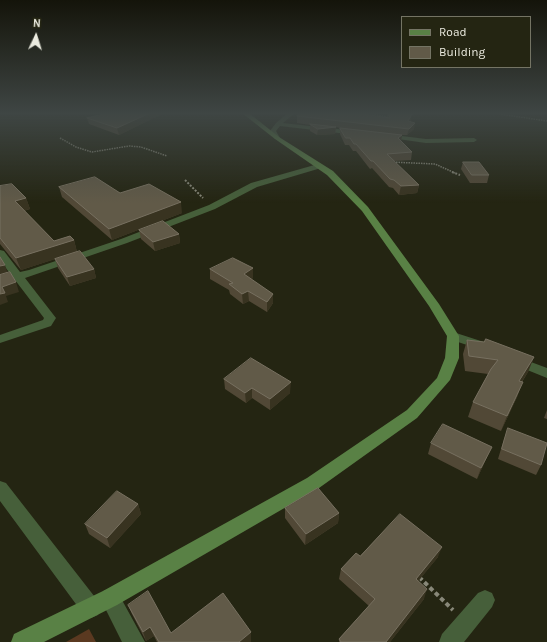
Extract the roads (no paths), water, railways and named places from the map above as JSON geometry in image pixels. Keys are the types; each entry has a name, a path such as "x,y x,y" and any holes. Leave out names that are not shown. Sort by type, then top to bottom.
{"street":[{"path":"22,642 110,598 313,483 412,414 443,380 452,358 453,336 435,306 365,209 330,173 318,166 292,143"},
{"path":"0,281 33,272 124,241 212,207 254,185 318,166"},
{"path":"0,252 16,276 50,318 47,323 0,339"},
{"path":"453,336 492,350"},
{"path":"506,356 547,373"},
{"path":"0,488 91,608"},
{"path":"110,598 134,642"},
{"path":"450,642 485,600"}]}
